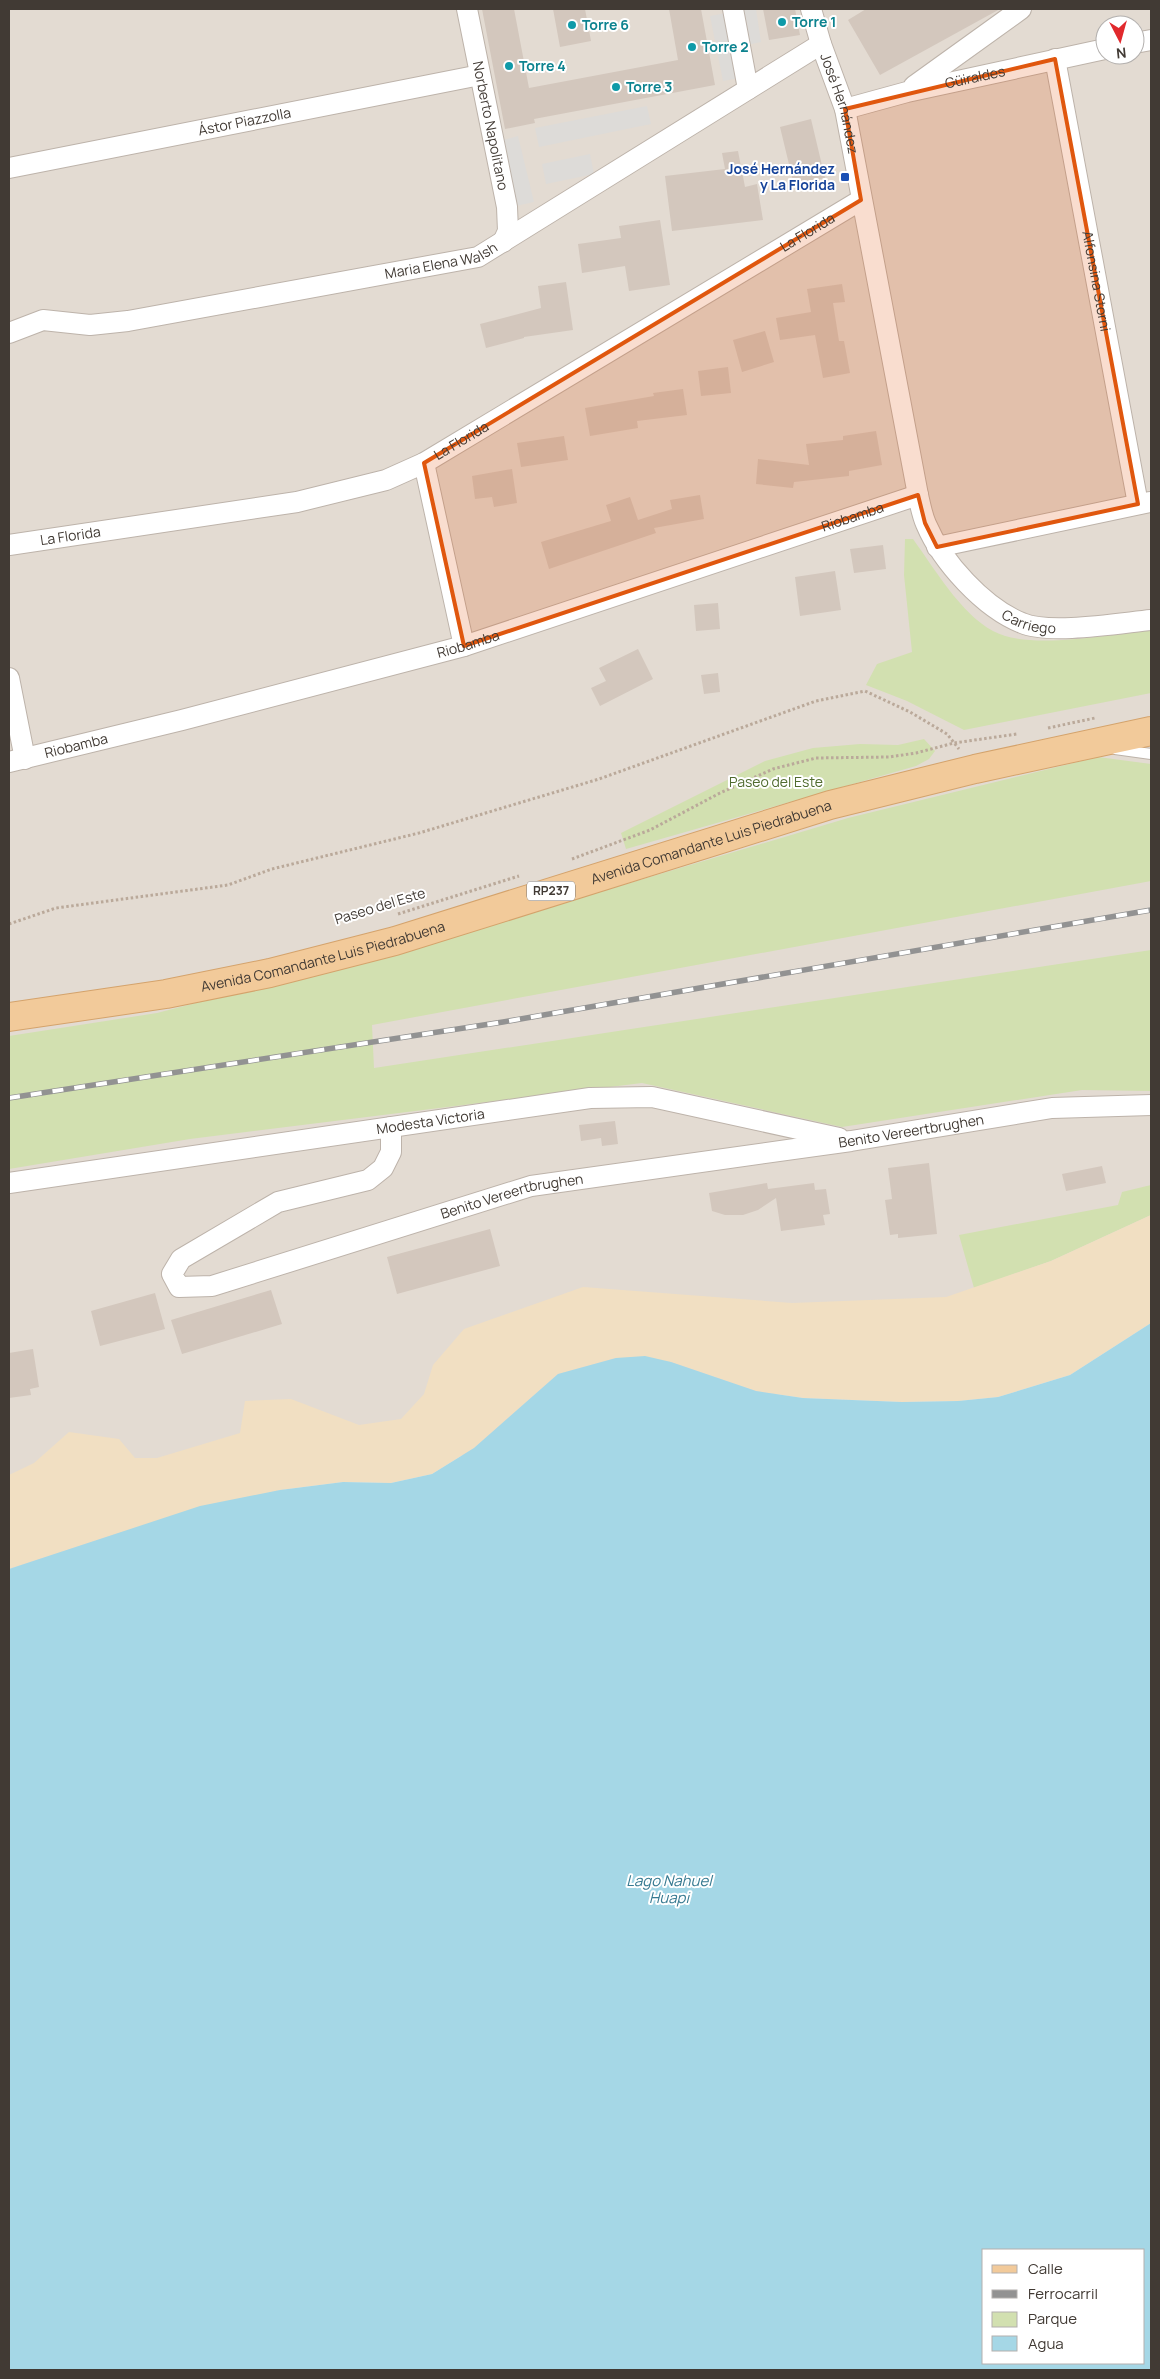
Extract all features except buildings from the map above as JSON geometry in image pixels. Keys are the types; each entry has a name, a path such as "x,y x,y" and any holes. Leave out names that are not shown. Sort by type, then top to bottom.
{"main road":[{"name":"Avenida Comandante Luis Piedrabuena","path":"9,1017 166,994 270,973 396,941 830,804 975,769 1151,731"}],"street":[{"name":"Norberto Napolitano","path":"467,9 507,207 508,231 503,242"},
{"path":"734,9 748,89"},
{"name":"José Hernández","path":"811,9 821,44 845,109 918,495"},
{"path":"907,92 1021,9"},
{"name":"Maria Elena Walsh","path":"9,333 43,320 90,325 128,321 478,257 821,44"},
{"name":"Güiraldes","path":"845,109 907,92 1095,51"},
{"name":"Alfonsina Storni","path":"1055,59 1145,503"},
{"name":"Ástor Piazzolla","path":"9,168 480,75"},
{"name":"La Florida","path":"9,545 297,502 386,480 424,462 861,200"},
{"path":"424,462 464,646"},
{"name":"Carriego","path":"918,495 925,523 937,546 982,599 1023,624 1064,628 1151,620"},
{"name":"Riobamba","path":"17,761 464,646 918,495"},
{"path":"937,546 1145,503"},
{"path":"9,678 17,761"},
{"name":"Modesta Victoria","path":"9,1182 590,1098 652,1097 851,1141"},
{"name":"Benito Vereertbrughen","path":"391,1127 391,1152 383,1168 368,1180 278,1202 180,1259 172,1274 179,1287 212,1286 531,1186 851,1141 1052,1108 1151,1105"}],"lane":[{"path":"1089,745 1151,754"}],"path":[{"path":"9,924 56,908 228,885 272,869 429,830 599,779 816,701 864,691 910,712 947,734 975,769"},
{"path":"1040,730 1072,721 1098,717"},
{"path":"563,863 650,830 720,793 773,769 816,758 889,757 916,753 954,743 1023,734"},
{"name":"Paseo del Este","path":"394,915 528,874"}],"highlighted area":[{"path":"1055,59 1138,504 937,547 925,523 918,495 464,646 424,463 861,200 845,109"}],"shaded area":[{"path":"9,9 1151,9 1151,1323 280,1490 9,1569"},
{"path":"741,9 756,9 761,42 747,45"},
{"path":"726,13 739,78 723,81 710,16"},
{"path":"647,106 651,124 539,147 535,128"},
{"path":"518,136 534,202 516,206 500,141"},
{"path":"590,154 594,174 546,184 542,164"}],"green space":[{"path":"905,539 913,539 949,590 970,614 993,631 1008,637 1027,640 1070,640 1151,630 1151,693 964,730 907,701 866,685 877,664 912,652 904,575"},
{"name":"Paseo del Este","path":"924,739 935,751 929,759 916,766 626,849 621,833 765,761 813,748 860,744 898,745"},
{"path":"1098,757 1151,764 1151,881 372,1025 374,1068 1151,950 1151,1091 1082,1090 842,1127 642,1083 190,1139 9,1169 9,1036 157,1013 422,945 848,818"},
{"path":"1151,1185 1151,1215 1051,1261 974,1288 959,1235 1118,1205 1122,1192"}],"sand":[{"path":"1151,1215 1151,1323 1070,1375 998,1397 958,1401 902,1402 803,1398 756,1391 671,1362 616,1358 558,1374 474,1448 432,1474 391,1483 343,1482 280,1490 116,1534 9,1569 9,1475 34,1463 69,1432 119,1439 135,1458 157,1458 240,1433 245,1401 291,1399 359,1425 401,1419 424,1394 433,1365 464,1329 583,1287 792,1303 946,1297 1051,1261"}],"water":[{"name":"Lago Nahuel Huapi","path":"1151,1323 1151,2370 9,2370 9,1569 200,1506 280,1490 343,1482 391,1483 432,1474 474,1448 558,1374 616,1358 645,1356 671,1362 756,1391 803,1398 902,1402 958,1401 998,1397 1070,1375"}],"railway":[{"path":"9,1098 503,1022 1151,910"}],"place":[{"name":"Torre 1","path":"782,22"},
{"name":"Torre 6","path":"572,25"},
{"name":"Torre 2","path":"692,47"},
{"name":"Torre 4","path":"509,66"},
{"name":"Torre 3","path":"616,87"},
{"name":"José Hernández y La Florida","path":"845,177"}]}
